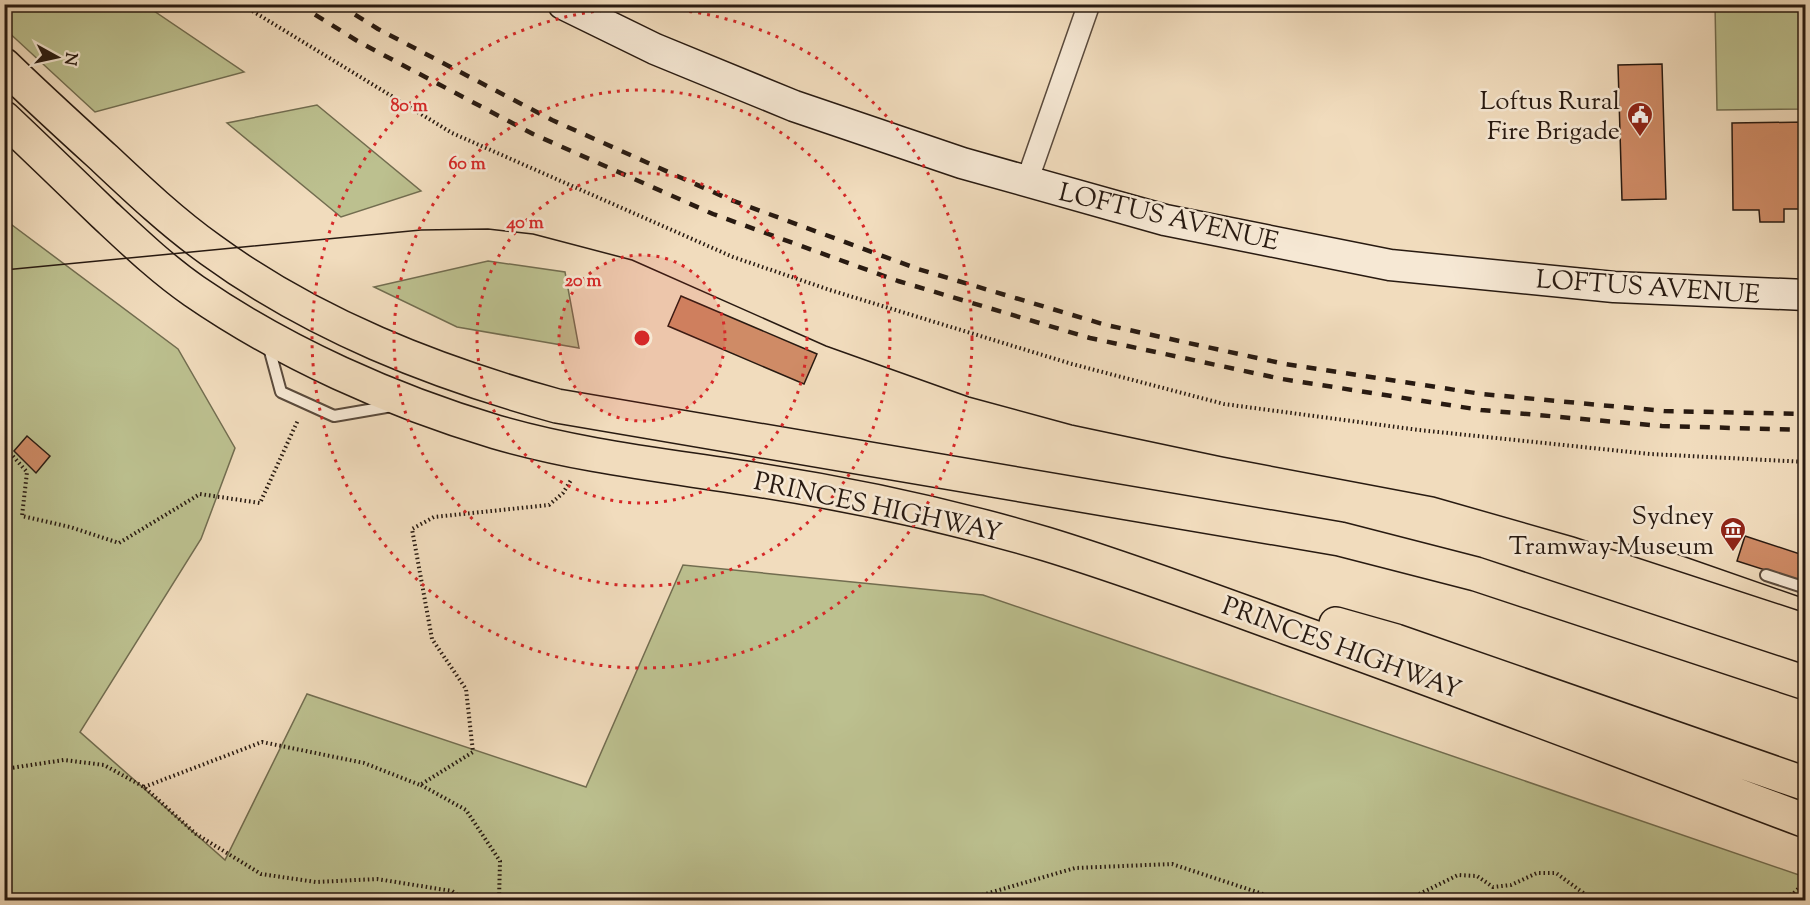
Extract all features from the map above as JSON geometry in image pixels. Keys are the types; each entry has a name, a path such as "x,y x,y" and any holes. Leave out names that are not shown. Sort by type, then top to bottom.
{"highway":[{"name":"PRINCES HIGHWAY","path":"4,65 142,194 210,249 257,282 353,334 489,387 557,406 1340,539 1476,574 1806,683"},
{"name":"PRINCES HIGHWAY","path":"4,118 149,256 190,289 265,334 353,378 410,403 498,432 586,453 764,481 942,516 1046,544 1141,575 1470,693 1806,821"},
{"path":"1141,575 1319,619 1396,641 1806,784"},
{"path":"1624,622 1668,650 1689,660 1806,705"}],"street":[{"name":"LOFTUS AVENUE","path":"562,4 655,49 794,106 962,163 1165,220 1390,265 1614,287 1806,295"},
{"path":"1027,181 1089,4"}],"lane":[{"path":"265,334 281,392 334,416 410,403"},
{"path":"1766,575 1806,588"}],"path":[{"path":"241,4 452,133 733,257 830,290 1072,364 1224,404 1408,429 1650,454 1806,462"},
{"path":"4,446 27,472 22,516 70,527 119,543 200,494 260,503 306,403"},
{"path":"420,785 473,752 466,689 432,639 412,529 434,518 549,505 563,493 586,453"},
{"path":"144,787 262,742 364,763 420,785 466,810 500,861 499,900"},
{"path":"4,769 64,760 104,765 144,787 196,834 261,874 316,882 377,879 452,891 464,900"},
{"path":"964,900 1075,868 1172,864 1281,900"},
{"path":"1407,900 1458,875 1477,876 1493,887 1511,885 1537,873 1556,873 1593,900"},
{"path":"1768,900 1793,894 1806,880"},
{"path":"734,900 756,898 764,900"}],"green space":[{"path":"4,5 145,5 244,72 95,112 5,29"},
{"path":"1715,5 1805,5 1805,109 1717,110"},
{"path":"317,105 421,191 341,217 227,123"},
{"path":"4,219 178,349 235,448 201,539 80,732 225,860 307,694 586,787 683,565 983,595 1805,877 1805,900 5,900"},
{"path":"488,261 565,272 579,348 457,327 374,287"}],"building":[{"path":"1662,64 1666,199 1622,200 1618,65"},
{"path":"1806,122 1806,209 1784,209 1784,222 1760,222 1759,210 1733,210 1732,123"},
{"path":"681,296 817,354 804,384 668,326"},
{"path":"27,436 50,456 36,473 14,451"},
{"path":"1745,536 1806,556 1806,583 1737,561"}],"tram line":[{"path":"4,270 421,230 488,229 533,234 632,260 826,346 969,397 1072,425 1223,457 1434,497 1574,537 1806,613"},
{"path":"1609,542 1674,553 1806,599"}],"railway":[{"path":"298,4 359,42 533,134 713,214 898,281 1090,338 1282,379 1481,410 1662,426 1806,430"},
{"path":"338,4 378,29 552,120 731,200 918,269 1106,325 1285,364 1482,394 1664,411 1806,414"}],"place":[{"name":"Loftus Rural Fire Brigade","path":"1640,138"},
{"name":"Sydney Tramway Museum","path":"1733,553"}]}
